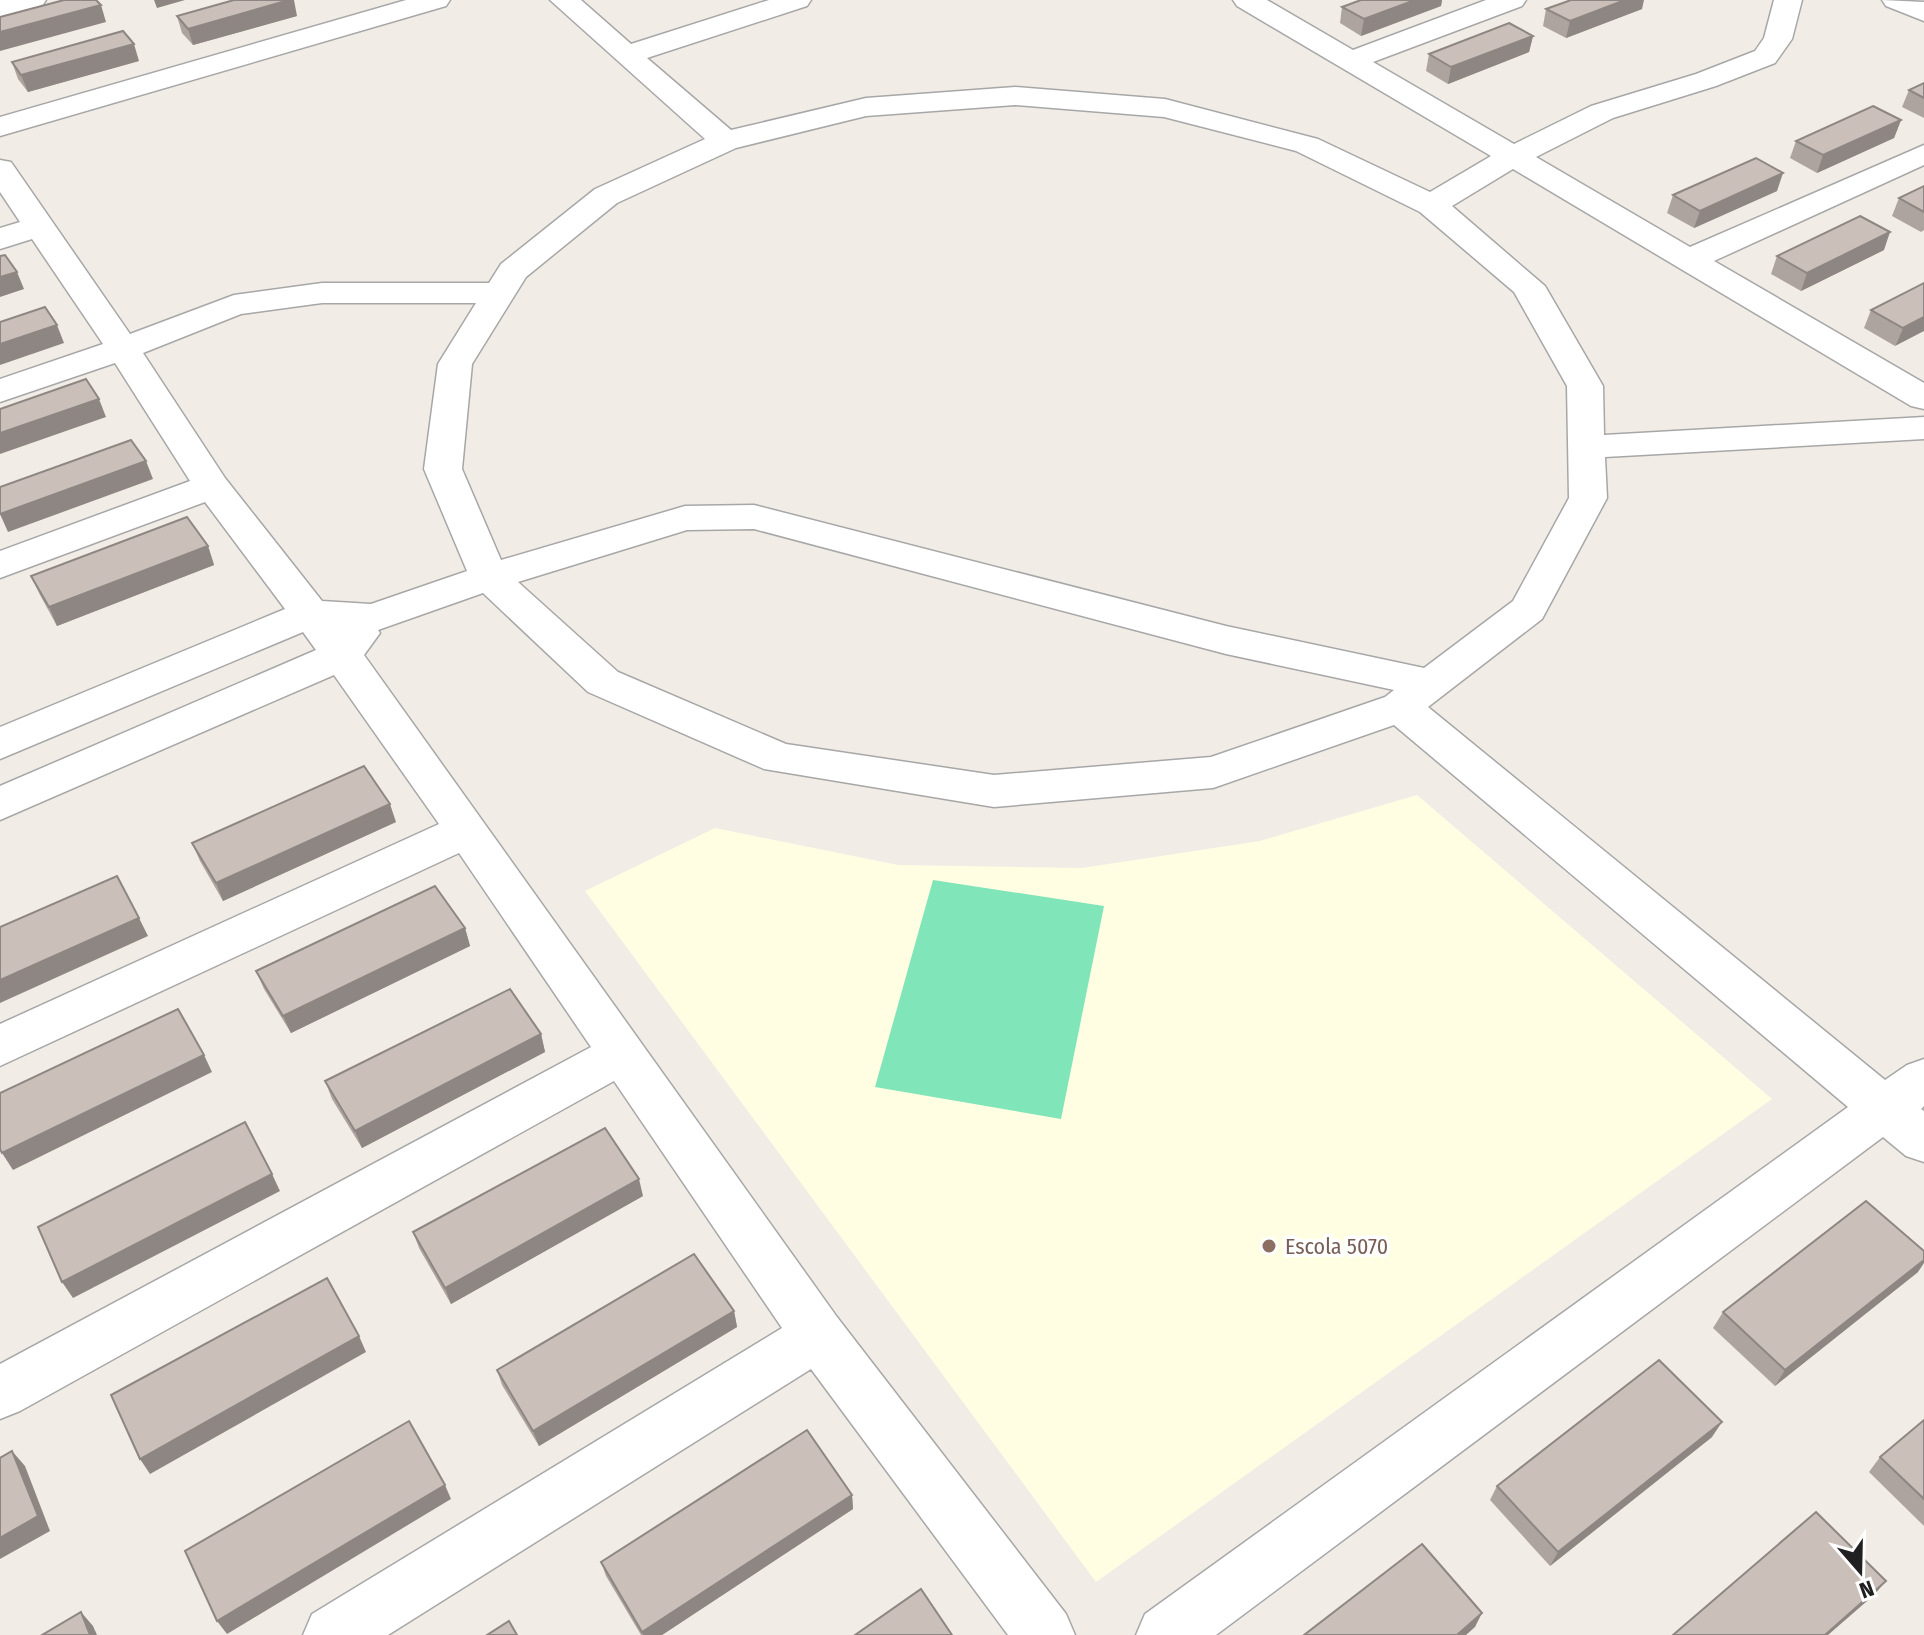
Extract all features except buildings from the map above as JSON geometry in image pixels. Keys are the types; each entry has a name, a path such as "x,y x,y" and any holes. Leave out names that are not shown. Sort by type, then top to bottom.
{"street":[{"path":"0,9 32,0"},
{"path":"0,127 436,0"},
{"path":"564,0 725,141"},
{"path":"626,55 797,0"},
{"path":"1247,0 1688,260 1918,387"},
{"path":"1350,61 1512,0"},
{"path":"1431,205 1512,157 1602,112 1706,80 1765,57 1778,39 1788,0"},
{"path":"1896,0 1924,13"},
{"path":"1015,96 1165,108 1307,145 1431,205 1528,286 1585,386 1588,498 1528,610 1415,696 1213,772 994,791 779,758 603,682 489,577 443,469 455,364 513,271 606,196 725,141 881,105 1015,96"},
{"path":"1688,260 1924,154"},
{"path":"0,169 20,232 123,349 212,486 342,655 467,830 818,1335 1045,1635"},
{"path":"0,391 123,349 234,305 322,293 499,293"},
{"path":"1587,447 1924,428"},
{"path":"0,565 212,486"},
{"path":"0,744 310,614 373,618 489,577 685,518 754,517 1226,640 1415,696 1904,1093 1924,1141"},
{"path":"0,804 342,655 373,618"},
{"path":"0,1046 467,830"},
{"path":"0,1393 623,1053"},
{"path":"1166,1635 1904,1093"},
{"path":"333,1635 818,1335"}],"shaded area":[{"path":"1417,795 1772,1099 1096,1582 585,891 715,828 898,865 1082,868 1260,841"}],"green space":[{"path":"933,880 1104,906 1061,1119 875,1087"}],"place":[{"name":"Escola 5070","path":"1269,1246"}]}
